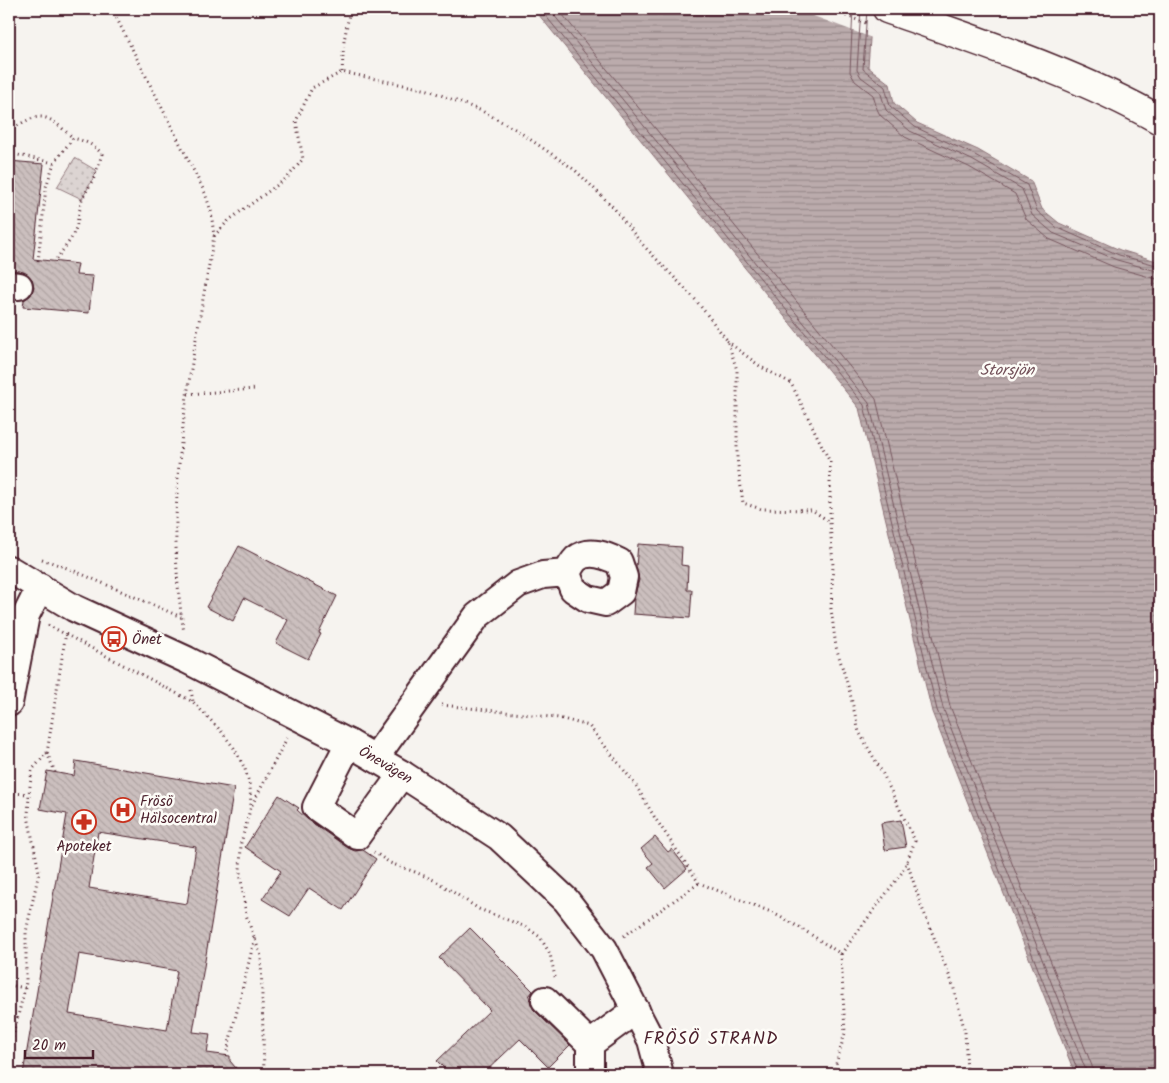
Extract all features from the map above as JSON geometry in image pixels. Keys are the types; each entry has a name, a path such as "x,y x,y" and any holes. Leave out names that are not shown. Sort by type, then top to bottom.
{"main road":[{"path":"887,9 1014,55 1081,82 1160,120"}],"street":[{"name":"Önevägen","path":"9,569 74,608 187,660 349,743 402,774 499,837 566,900 604,949 651,1040 660,1074"},
{"path":"375,758 477,616 518,584 543,575 567,573"},
{"path":"9,703 26,615 40,587"},
{"path":"349,743 316,807 357,836 402,774"},
{"path":"553,1008 590,1044 590,1074"},
{"path":"590,1044 636,1010"}],"path":[{"path":"112,9 205,193 214,236 183,426 176,509 178,584 193,702"},
{"path":"342,72 344,41 350,9"},
{"path":"214,236 229,220 287,178 304,159 296,121 312,88 342,72 428,90 482,111 516,129 575,170 613,208 642,244 694,298 726,340 761,367 791,383 830,462 830,522 833,566 830,609 836,647 850,689 859,732 882,772 915,841 903,871 841,954 845,1033 833,1074"},
{"path":"9,131 22,122 39,116 54,120 73,138 85,140 95,146 102,154 95,176 82,199 76,228 71,239 55,261"},
{"path":"38,262 46,187 54,164 73,138"},
{"path":"9,153 54,164"},
{"path":"726,340 737,370 737,458 743,503 760,509 812,510 830,522"},
{"path":"188,394 255,389"},
{"path":"36,556 182,618"},
{"path":"55,772 47,753 66,634 74,608"},
{"path":"26,615 66,634 193,702 221,731 234,748 245,769 250,787 251,806"},
{"path":"417,702 559,718 589,726 635,784 698,883 771,912 799,927 841,954"},
{"path":"264,1074 261,956 246,915 240,872 241,843 251,806 298,718"},
{"path":"9,1052 25,988 27,974 26,932 39,872 28,816 32,770 47,753"},
{"path":"9,793 29,794"},
{"path":"357,836 363,845 390,864 436,881 480,909 526,927 540,937 550,954 553,1008"},
{"path":"907,862 921,905 953,984 965,1032 967,1074"},
{"path":"624,936 698,883"},
{"path":"226,1056 255,937"},
{"path":"9,984 25,988"}],"shaded area":[{"path":"75,158 97,171 82,199 57,187"}],"water":[{"name":"Storsjön","path":"534,9 874,9 872,11 868,67 890,84 894,103 917,123 978,150 1031,181 1042,209 1059,223 1120,250 1160,262 1160,1074 1075,1074 932,712 859,408"}],"pier":[{"path":"795,9 876,9 874,12 872,38"}],"building":[{"path":"9,161 44,164 33,259 78,264 76,275 93,276 89,313 23,307 24,300 31,295 34,287 32,279 27,274 9,270"},
{"path":"638,544 682,547 681,565 688,566 687,590 692,590 690,618 633,614 634,598 639,580 636,567"},
{"path":"239,546 337,596 308,659 276,643 288,620 244,598 233,621 206,607"},
{"path":"76,761 234,788 193,1032 210,1034 207,1053 230,1056 230,1061 241,1074 23,1074 67,814 40,809 47,771 74,776","holes":["98,832 196,847 187,904 89,888","79,954 177,971 167,1030 69,1014"]},
{"path":"279,795 299,808 297,810 307,819 348,848 355,851 363,850 376,859 343,910 309,888 290,916 262,899 281,871 245,847"},
{"path":"901,820 906,847 885,850 881,823"},
{"path":"655,837 668,852 672,849 687,869 665,888 648,867 653,863 641,849"},
{"path":"470,928 533,991 529,996 534,1010 570,1045 548,1067 520,1039 483,1074 450,1074 437,1061 490,1010 439,958"}],"place":[{"name":"Önet","path":"114,639"},
{"name":"Frösö Hälsocentral","path":"123,810"},
{"name":"Apoteket","path":"84,822"}],"district":[{"name":"FRÖSÖ STRAND","path":"711,1038"}]}
